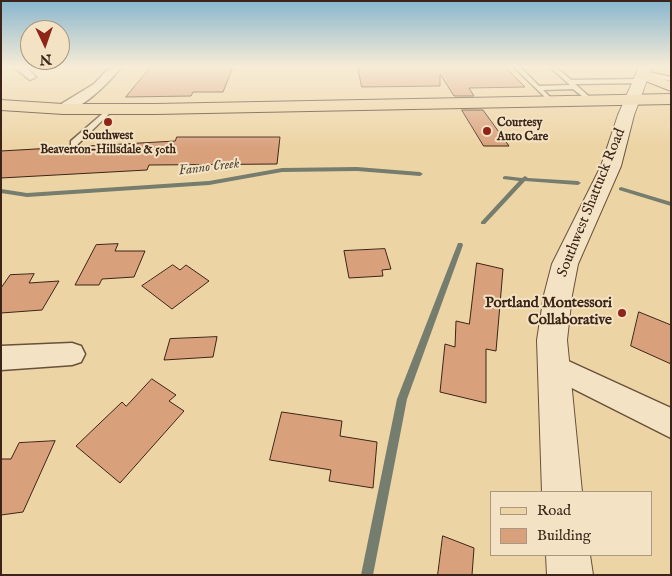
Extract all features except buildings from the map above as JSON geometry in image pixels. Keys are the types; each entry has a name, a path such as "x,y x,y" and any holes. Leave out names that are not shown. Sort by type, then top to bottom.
{"main road":[{"path":"1,105 110,110 671,99"}],"street":[{"path":"63,109 87,94"},
{"name":"Southwest Shattuck Road","path":"562,491 553,366 553,322 565,264 610,166 635,94"},
{"path":"1,358 72,354"},
{"path":"553,366 671,423"},
{"path":"568,556 570,575"}],"lane":[{"path":"543,94 552,102"},
{"path":"583,94 591,101"},
{"path":"74,143 110,110"}],"waterway":[{"name":"Fanno Creek","path":"1,191 27,195 209,183 282,170 357,169 420,174"},
{"name":"Fanno Creek","path":"505,178 524,179"},
{"path":"483,223 524,179"},
{"name":"Fanno Creek","path":"524,179 578,183"},
{"name":"Fanno Creek","path":"621,189 671,204"},
{"path":"367,575 402,399 460,245"}],"place":[{"name":"Southwest Beaverton-Hillsdale & 50th","path":"108,122"},
{"name":"Courtesy Auto Care","path":"487,131"},
{"name":"Portland Montessori Collaborative","path":"622,313"}]}
